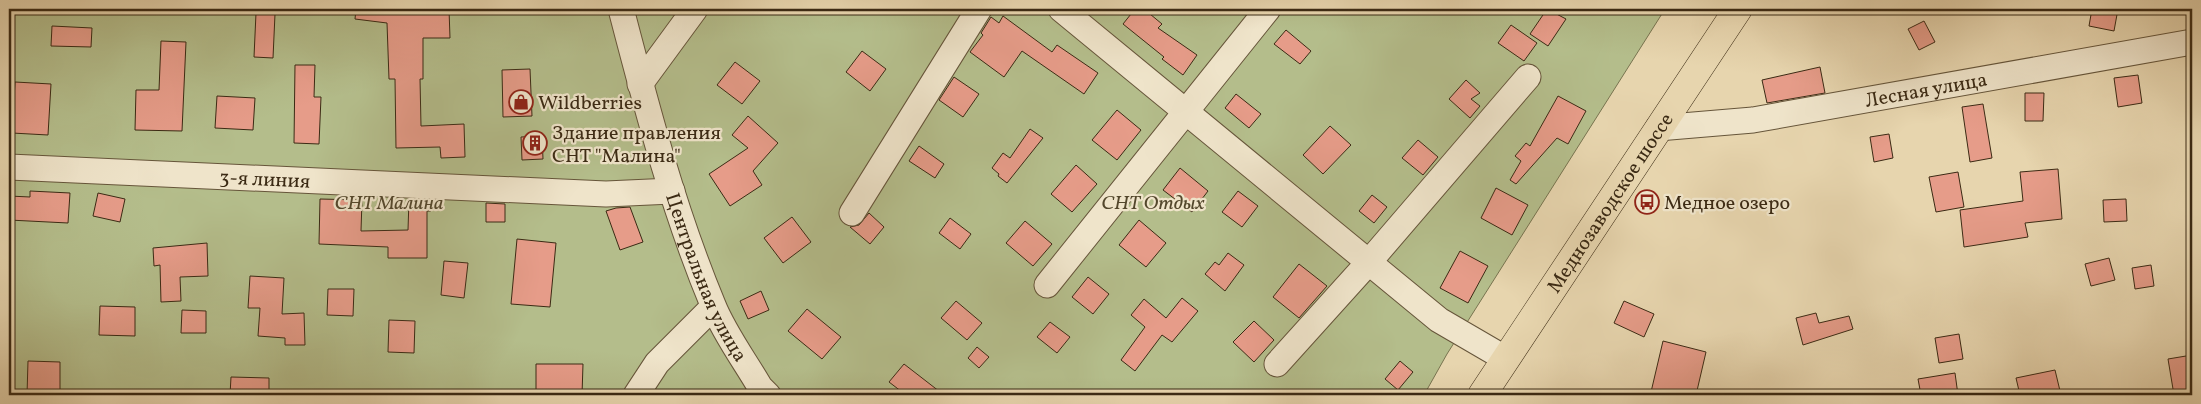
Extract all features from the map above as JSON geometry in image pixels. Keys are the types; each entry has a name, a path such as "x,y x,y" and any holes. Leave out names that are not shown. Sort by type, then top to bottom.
{"main road":[{"name":"Меднозаводское шоссе","path":"1482,395 1738,9"}],"street":[{"name":"Центральная улица","path":"621,9 640,84 672,192 713,306 760,387 768,395"},
{"path":"640,84 695,9"},
{"path":"852,213 979,9"},
{"path":"1061,9 1439,320 1506,358"},
{"path":"1047,285 1268,9"},
{"name":"Лесная улица","path":"1658,128 1753,120 2192,42"},
{"path":"1277,364 1528,77"},
{"name":"3-я линия","path":"9,167 580,193 672,192"},
{"path":"636,395 657,363 713,306"}],"green space":[{"path":"9,9 1665,9 1447,354 1424,395 9,395"}],"building":[{"path":"356,9 449,9 450,38 423,38 423,79 420,79 421,126 464,124 465,157 441,158 440,147 396,148 395,79 389,79 387,23 355,19"},
{"path":"1135,9 1144,9 1162,24 1158,28 1197,55 1183,75 1123,24"},
{"path":"1547,9 1566,19 1548,46 1530,34"},
{"path":"2092,9 2118,9 2114,31 2089,26"},
{"path":"256,13 275,14 273,58 254,57"},
{"path":"1003,16 1052,52 1057,45 1098,73 1084,94 1022,51 1004,77 970,52 983,35 981,33 991,17 999,23"},
{"path":"1924,21 1935,42 1919,50 1908,29"},
{"path":"1511,25 1537,43 1524,61 1498,43"},
{"path":"52,26 92,28 91,47 51,46"},
{"path":"1286,30 1311,51 1300,64 1274,44"},
{"path":"161,41 186,42 182,131 135,130 136,90 159,90"},
{"path":"862,51 886,69 870,91 846,72"},
{"path":"735,62 760,81 742,104 717,85"},
{"path":"295,65 315,65 314,97 321,97 319,144 294,143"},
{"path":"1820,67 1825,93 1767,103 1762,80"},
{"path":"530,69 532,116 503,117 502,70"},
{"path":"2138,75 2142,103 2118,107 2114,78"},
{"path":"954,77 979,94 963,117 939,100"},
{"path":"1466,80 1480,93 1471,99 1480,106 1470,118 1449,99"},
{"path":"15,82 51,84 48,135 12,133"},
{"path":"2025,93 2044,93 2043,121 2025,121"},
{"path":"1236,94 1261,114 1249,128 1225,108"},
{"path":"217,96 255,98 253,130 215,128"},
{"path":"1558,96 1586,111 1568,144 1557,138 1516,184 1510,180 1521,161 1515,156 1526,143 1530,146"},
{"path":"1983,104 1992,158 1970,162 1962,107"},
{"path":"1117,110 1141,130 1117,160 1092,140"},
{"path":"748,116 778,143 753,171 762,185 730,206 709,174 748,148 732,135"},
{"path":"1330,126 1351,145 1323,174 1303,155"},
{"path":"1030,129 1043,138 1007,183 992,168 1003,153 1010,158"},
{"path":"1889,134 1893,158 1874,162 1870,137"},
{"name":"Здание правления СНТ \"Малина\"","path":"542,136 543,159 522,160 521,137"},
{"path":"1418,140 1438,157 1423,175 1402,158"},
{"path":"919,146 944,164 935,178 909,161"},
{"path":"1076,165 1097,184 1072,212 1051,194"},
{"path":"1180,168 1208,191 1192,212 1163,190"},
{"path":"2058,169 2062,219 2025,223 2028,237 1964,247 1960,210 2023,201 2020,172"},
{"path":"1958,172 1964,207 1936,212 1929,177"},
{"path":"1496,188 1528,205 1512,235 1481,218"},
{"path":"30,191 70,193 68,223 9,220 9,196 30,197"},
{"path":"1238,191 1258,206 1242,227 1222,212"},
{"path":"98,193 125,199 120,222 93,216"},
{"path":"1372,195 1387,207 1374,223 1359,211"},
{"path":"320,199 362,200 361,231 408,230 409,199 431,200 431,211 427,211 427,258 388,258 388,247 319,244"},
{"path":"2126,199 2127,221 2104,222 2103,200"},
{"path":"486,203 505,204 505,222 486,222"},
{"path":"630,207 643,242 620,250 606,211"},
{"path":"869,213 884,227 870,244 850,227 859,225"},
{"path":"792,217 811,242 783,263 764,238"},
{"path":"950,218 971,234 960,249 939,233"},
{"path":"1139,220 1166,243 1146,267 1119,245"},
{"path":"1025,221 1052,244 1033,266 1006,243"},
{"path":"517,239 556,243 550,307 511,304"},
{"path":"207,243 208,276 180,277 181,301 161,302 160,265 154,266 153,248"},
{"path":"1460,251 1488,266 1468,303 1440,288"},
{"path":"1228,253 1244,265 1225,291 1205,274 1215,262 1219,265"},
{"path":"2109,258 2115,280 2091,286 2085,264"},
{"path":"444,261 468,263 464,298 441,295"},
{"path":"1299,264 1327,286 1299,318 1273,297"},
{"path":"2151,265 2154,286 2135,289 2132,268"},
{"path":"250,276 284,278 282,314 304,313 305,345 285,345 285,338 258,336 260,308 248,308"},
{"path":"1088,277 1109,294 1093,314 1072,297"},
{"path":"328,289 354,289 353,316 327,315"},
{"path":"761,291 769,310 748,319 740,301"},
{"path":"1182,298 1198,311 1172,342 1162,335 1135,371 1121,360 1145,327 1131,315 1144,299 1166,318"},
{"path":"956,301 982,323 967,340 941,318"},
{"path":"1624,301 1654,314 1644,337 1614,323"},
{"path":"100,306 135,307 135,336 99,335"},
{"path":"807,309 841,337 822,359 788,331"},
{"path":"182,310 206,311 206,333 181,333"},
{"path":"1816,313 1819,323 1849,316 1853,329 1803,345 1796,318"},
{"path":"389,320 415,321 414,353 388,352"},
{"path":"1254,321 1274,340 1254,362 1233,342"},
{"path":"1050,322 1070,337 1057,353 1037,337"},
{"path":"1959,334 1963,359 1939,363 1935,338"},
{"path":"1663,341 1706,352 1696,395 1664,395 1651,392"},
{"path":"977,347 989,357 979,368 968,358"},
{"path":"2192,355 2192,395 2174,395 2168,359"},
{"path":"28,361 60,362 60,395 27,395"},
{"path":"1400,361 1413,372 1398,390 1385,379"},
{"path":"536,364 583,364 582,395 536,395"},
{"path":"904,364 944,395 906,395 889,382"},
{"path":"2055,370 2061,395 2020,395 2016,378"},
{"path":"1955,373 1958,395 1921,395 1918,379"},
{"path":"231,377 269,378 269,395 230,395"}],"place":[{"name":"Wildberries","path":"521,102"},
{"name":"Здание правления СНТ \"Малина\"","path":"535,143"},
{"name":"Медное озеро","path":"1647,202"}],"park label":[{"name":"СНТ Малина","path":"389,202"},
{"name":"СНТ Отдых","path":"1153,202"}]}
